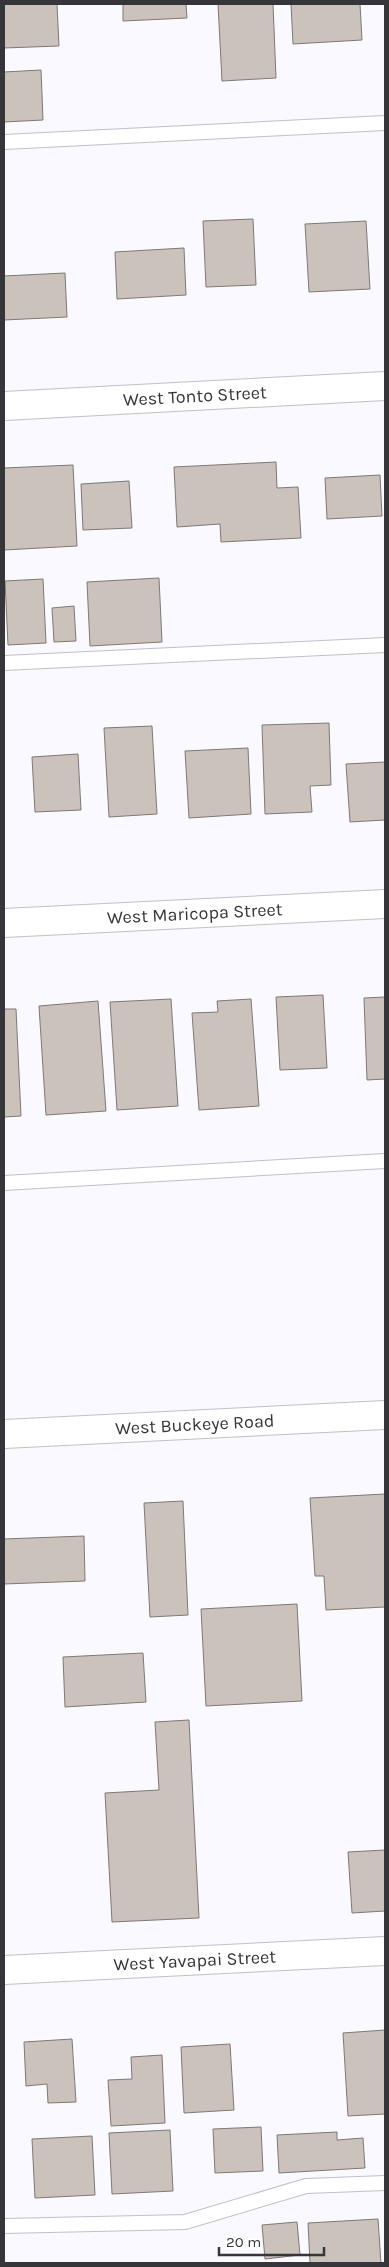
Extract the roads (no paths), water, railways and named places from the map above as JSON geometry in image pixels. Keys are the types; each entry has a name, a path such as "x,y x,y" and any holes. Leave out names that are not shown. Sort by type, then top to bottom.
{"street":[{"name":"West Tonto Street","path":"4,406 385,386"},
{"name":"West Maricopa Street","path":"4,922 385,904"},
{"name":"West Buckeye Road","path":"4,1434 385,1415"},
{"name":"West Yavapai Street","path":"4,1970 385,1951"}],"lane":[{"path":"4,142 385,123"},
{"path":"4,663 385,645"},
{"path":"4,1183 385,1161"},
{"path":"4,2226 185,2222 306,2186 385,2183"}]}
